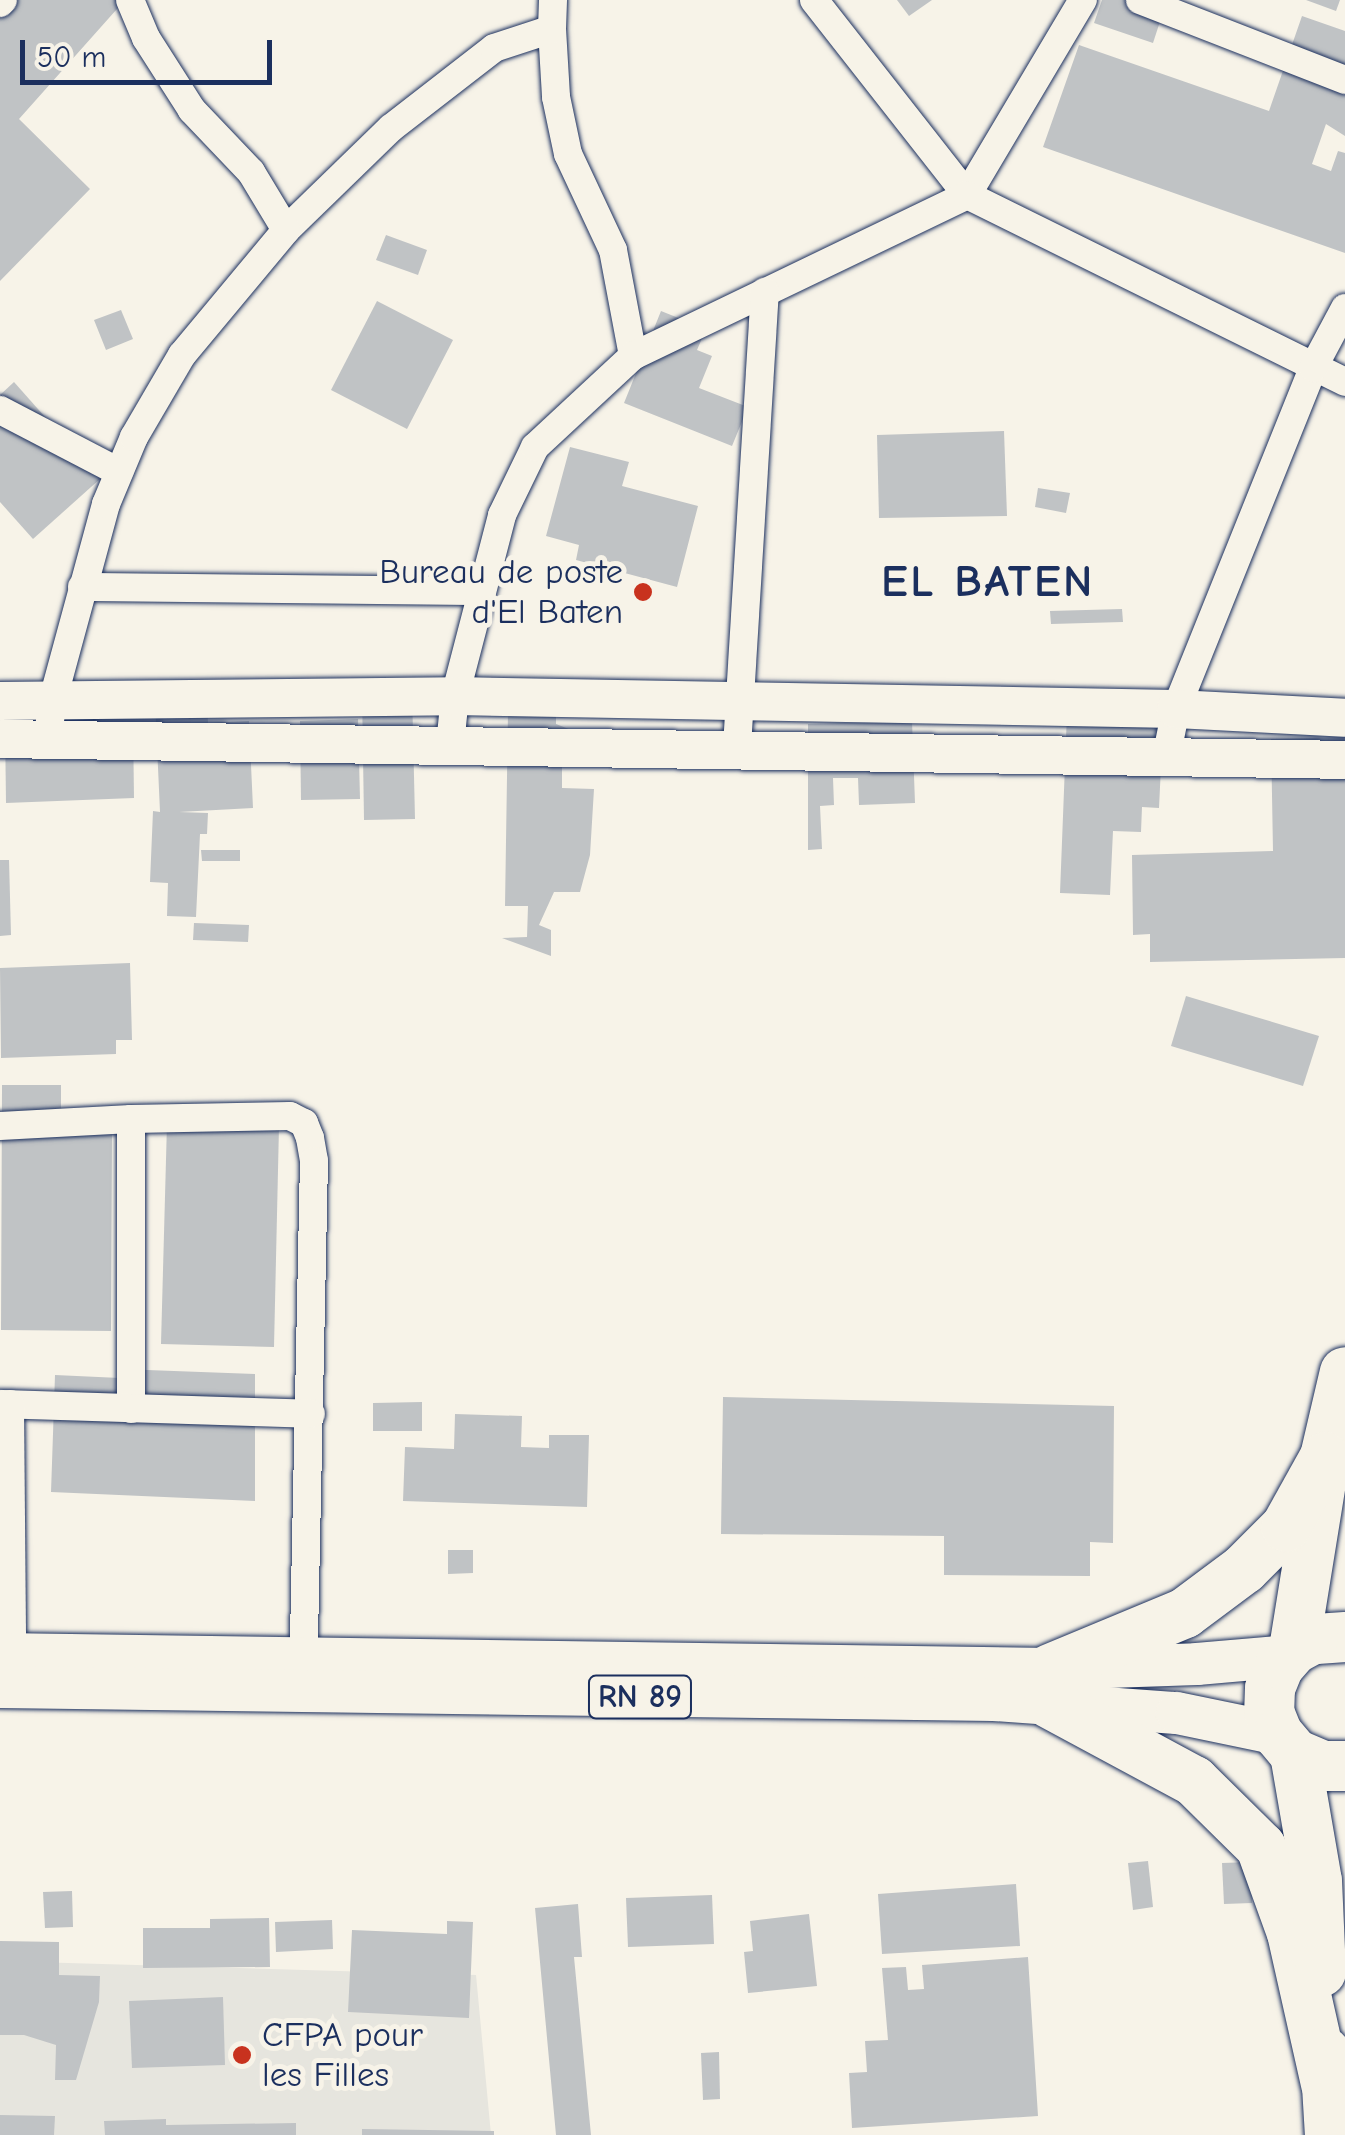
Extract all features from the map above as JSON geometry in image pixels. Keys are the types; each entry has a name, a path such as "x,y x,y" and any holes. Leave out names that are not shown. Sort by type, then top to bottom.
{"highway":[{"path":"1330,2135 1317,1881 1286,1744 1270,1712 1270,1688 1291,1652 1325,1457 1345,1372"},
{"path":"1325,1457 1286,1527 1244,1569 1185,1613 1049,1686 1194,1781 1261,1847 1292,1933 1326,2084"},
{"path":"1291,1652 1313,1639 1345,1637"},
{"path":"1286,1744 1323,1766 1345,1766"}],"main road":[{"path":"4,1665 104,1672 304,1655 1049,1686 1291,1652"},
{"name":"RN 89","path":"104,1672 1049,1686 1177,1714 1286,1744"}],"street":[{"path":"130,0 146,38 192,110 251,172 286,230"},
{"path":"553,0 556,98 568,154 613,250 633,356"},
{"path":"814,0 966,195 1345,382"},
{"path":"450,746 455,696 502,514 534,448 633,356 966,195 1083,0"},
{"path":"1140,0 1345,80"},
{"path":"48,737 53,699 82,587 119,472 134,437 182,355 286,230 391,128 494,48 552,30"},
{"path":"737,748 765,292"},
{"path":"1166,758 1176,709 1313,368 1345,308"},
{"path":"0,410 119,472"},
{"path":"82,587 482,590"},
{"path":"0,702 455,696 1176,709 1345,718"},
{"path":"0,739 1345,760"},
{"path":"0,1126 290,1116 304,1124 314,1161 304,1655"},
{"path":"131,1119 131,1409"},
{"path":"4,1665 5,1404 311,1414"}],"shaded area":[{"name":"CFPA pour les Filles","path":"0,1961 476,1975 491,2135 0,2135"}],"building":[{"path":"0,0 125,0 19,119 90,189 0,281"},
{"path":"897,0 932,0 909,16"},
{"path":"1102,0 1167,0 1153,43 1094,23"},
{"path":"1306,0 1340,0 1336,11"},
{"path":"1302,16 1345,31 1345,136 1326,124 1312,164 1331,171 1338,151 1345,153 1345,253 1043,147 1079,45 1269,111"},
{"path":"386,235 427,250 418,275 376,260"},
{"path":"377,301 453,340 407,429 331,390"},
{"path":"121,310 133,339 106,350 94,320"},
{"path":"661,311 706,329 697,350 712,356 699,388 748,407 732,446 624,403"},
{"path":"14,382 100,479 33,539 0,502 0,395"},
{"path":"1004,431 1007,516 879,518 877,435"},
{"path":"570,447 629,462 622,486 698,506 677,587 576,560 579,545 546,536"},
{"path":"1038,488 1070,493 1066,513 1035,507"},
{"path":"1122,609 1123,622 1051,624 1050,611"},
{"path":"412,691 415,819 364,820 362,692"},
{"path":"207,699 208,723 249,721 253,808 179,812 208,813 207,834 200,834 196,917 167,916 168,883 150,882 153,811 160,812 155,701"},
{"path":"508,712 556,712 556,724 589,737 562,761 562,788 594,789 590,855 580,892 554,892 539,925 551,930 551,956 502,938 527,937 528,906 505,906"},
{"path":"1067,713 1163,725 1159,808 1142,807 1141,832 1113,831 1110,895 1060,893"},
{"path":"358,719 360,799 301,800 300,721"},
{"path":"912,721 915,803 859,805 858,778 833,778 834,805 820,806 822,849 808,850 808,724"},
{"path":"133,723 134,798 6,803 5,724"},
{"path":"1345,737 1345,958 1150,962 1150,934 1133,935 1132,855 1273,851 1271,739"},
{"path":"201,850 240,850 240,861 202,861"},
{"path":"0,860 9,860 11,935 0,936"},
{"path":"194,923 249,925 248,942 193,940"},
{"path":"130,963 132,1040 116,1040 116,1054 1,1058 0,968"},
{"path":"1186,996 1319,1036 1303,1086 1171,1046"},
{"path":"2,1085 61,1085 61,1125 112,1126 111,1331 1,1330"},
{"path":"167,1123 279,1126 274,1347 161,1344"},
{"path":"120,1369 255,1374 255,1501 51,1492 55,1375 120,1378"},
{"path":"723,1397 1114,1406 1113,1543 1090,1542 1090,1576 944,1575 944,1536 721,1534"},
{"path":"422,1402 422,1431 373,1431 373,1403"},
{"path":"455,1414 522,1416 521,1447 549,1448 549,1435 589,1435 587,1507 403,1501 405,1447 454,1449"},
{"path":"448,1550 473,1550 473,1573 448,1574"},
{"path":"1148,1861 1153,1907 1133,1910 1128,1863"},
{"path":"1251,1862 1252,1903 1224,1904 1222,1863"},
{"path":"1016,1884 1020,1946 882,1954 878,1894"},
{"path":"72,1891 73,1927 45,1928 43,1892"},
{"path":"712,1895 714,1944 628,1947 626,1898"},
{"path":"578,1904 582,1957 574,1957 591,2135 556,2135 535,1908"},
{"path":"809,1914 817,1986 748,1993 744,1952 753,1951 750,1921"},
{"path":"269,1918 270,1967 143,1968 143,1928 210,1928 210,1919"},
{"path":"332,1920 333,1949 276,1952 275,1922"},
{"path":"447,1921 473,1922 469,2018 348,2012 352,1930 447,1934"},
{"path":"0,1941 59,1942 59,1975 100,1976 99,2002 76,2080 55,2080 56,2045 24,2035 0,2035"},
{"path":"1028,1957 1038,2116 852,2128 849,2073 867,2072 865,2041 888,2040 882,1968 906,1967 908,1990 924,1989 922,1965"},
{"path":"223,1997 225,2065 132,2068 129,2001"},
{"path":"719,2052 720,2099 703,2100 701,2053"},
{"path":"0,2115 55,2116 54,2135 0,2135"},
{"path":"166,2119 166,2125 296,2123 296,2135 105,2135 104,2121"},
{"path":"362,2129 494,2131 494,2135 362,2135"}],"place":[{"name":"Bureau de poste d'El Baten","path":"643,592"},
{"name":"CFPA pour les Filles","path":"242,2055"}],"district":[{"name":"EL BATEN","path":"988,582"}]}
